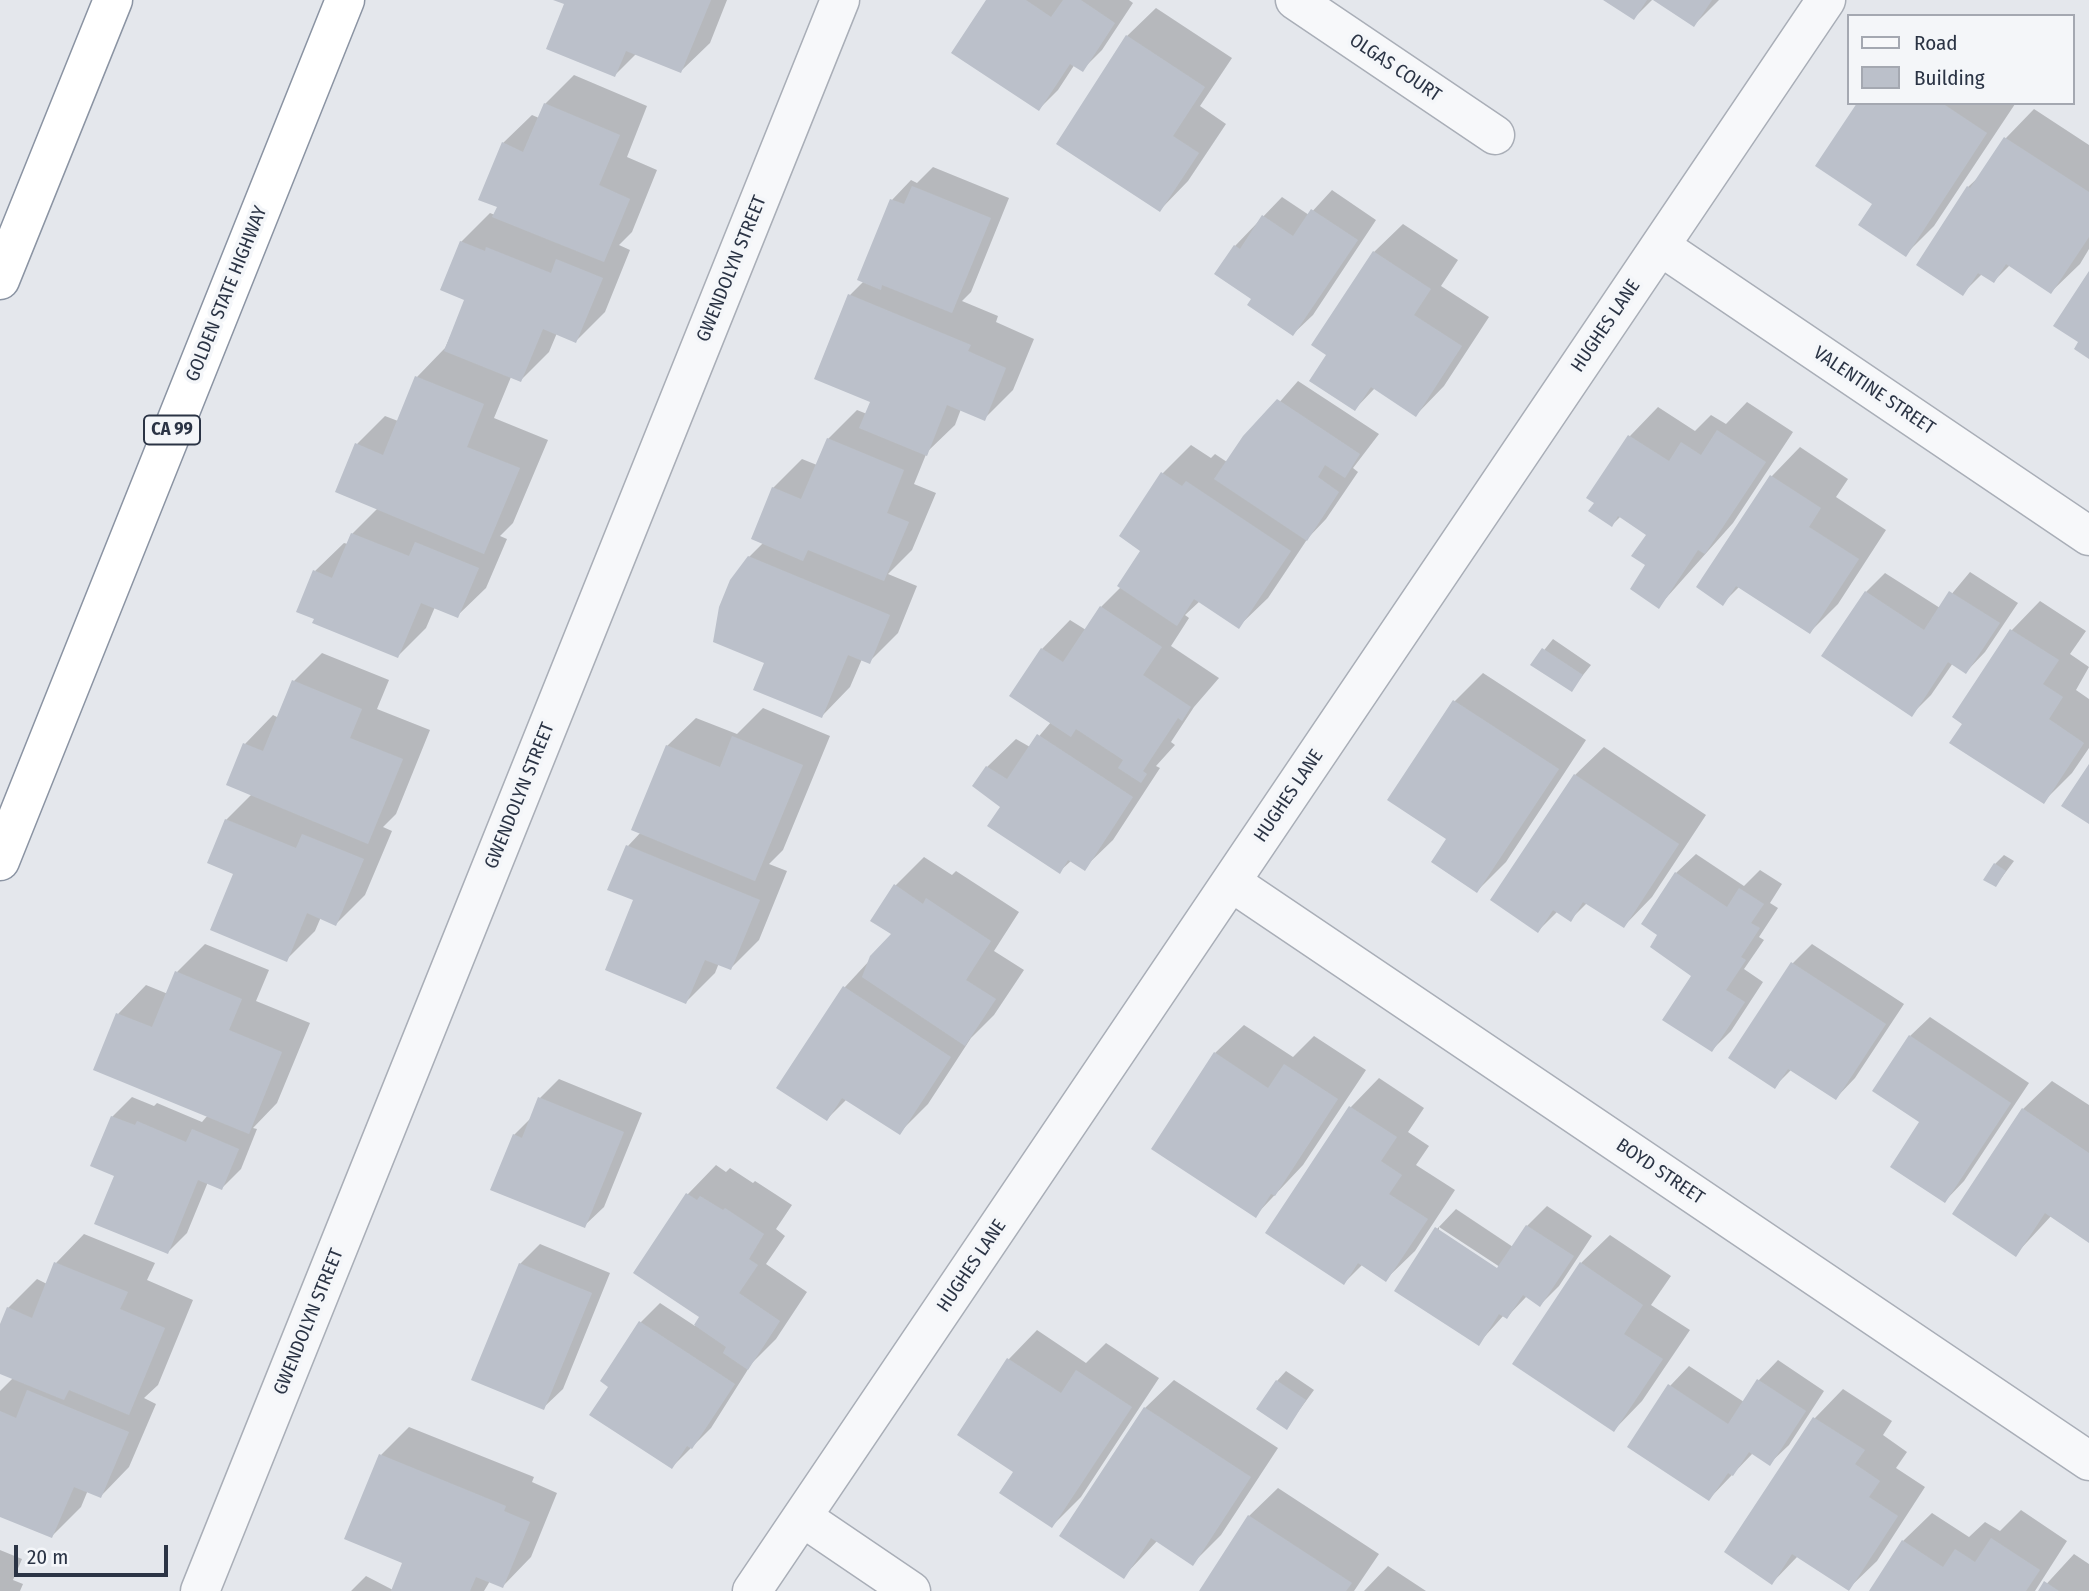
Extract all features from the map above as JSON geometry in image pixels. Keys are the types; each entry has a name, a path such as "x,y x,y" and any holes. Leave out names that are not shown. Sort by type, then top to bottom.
{"highway":[{"path":"0,280 113,0"},
{"name":"GOLDEN STATE HIGHWAY","path":"0,861 345,0"}],"street":[{"name":"GWENDOLYN STREET","path":"200,1591 840,0"},
{"name":"OLGAS COURT","path":"1295,0 1495,135"},
{"name":"HUGHES LANE","path":"752,1591 1826,0"},
{"name":"VALENTINE STREET","path":"1660,246 2089,536"},
{"name":"BOYD STREET","path":"1231,882 2089,1461"},
{"path":"802,1517 911,1591"}],"building":[{"path":"553,0 711,0 681,73 626,51 615,77 546,49 564,4"},
{"path":"986,0 1026,0 1051,17 1063,0 1081,0 1115,23 1083,72 1070,64 1039,111 951,53"},
{"path":"1603,0 1647,0 1634,20"},
{"path":"1653,0 1712,0 1694,27"},
{"path":"1126,35 1205,87 1173,136 1199,153 1160,212 1056,144"},
{"path":"544,103 620,135 599,185 630,199 604,262 492,217 497,207 478,200 502,142 523,152"},
{"path":"1856,105 1945,105 1987,133 1906,257 1858,225 1872,204 1815,166"},
{"path":"2004,137 2089,192 2089,237 2051,294 2006,264 1994,283 1978,273 1963,296 1916,265 1967,186 1970,188"},
{"path":"912,186 991,218 952,313 882,285 881,290 857,280 890,199 904,204"},
{"path":"1311,209 1358,240 1293,336 1247,305 1251,299 1214,274 1234,245 1240,249 1262,215 1293,236"},
{"path":"460,241 485,251 486,247 551,273 556,259 603,278 576,343 543,329 521,382 444,351 464,300 440,290"},
{"path":"1373,251 1431,289 1414,315 1462,346 1416,417 1371,387 1355,411 1309,381 1326,355 1311,345"},
{"path":"2089,271 2089,359 2074,349 2078,342 2053,326"},
{"path":"848,294 971,345 968,351 1006,368 985,421 947,405 927,456 859,428 870,402 814,379"},
{"path":"415,376 484,404 467,447 520,468 484,554 335,492 355,443 383,455"},
{"path":"1277,399 1360,454 1345,478 1325,465 1318,477 1339,492 1307,541 1214,479 1243,436"},
{"path":"1717,430 1766,462 1705,554 1698,550 1659,609 1630,589 1645,565 1631,556 1646,535 1618,516 1612,527 1588,511 1594,503 1586,498 1628,435 1669,461 1681,442 1701,455"},
{"path":"827,438 904,470 887,513 909,522 884,581 808,550 803,561 751,539 772,487 801,499"},
{"path":"1161,472 1182,486 1186,481 1291,551 1239,629 1194,599 1177,626 1117,586 1140,551 1119,536"},
{"path":"1770,475 1821,508 1809,527 1859,559 1810,634 1736,586 1723,606 1696,587"},
{"path":"351,533 409,556 415,542 479,568 458,618 421,603 398,658 312,623 314,619 296,612 313,570 332,578"},
{"path":"748,556 890,615 870,664 848,655 822,718 753,690 764,663 713,642 719,607 730,580"},
{"path":"1865,591 1924,630 1949,591 2000,623 1966,674 1948,662 1912,717 1821,656"},
{"path":"1100,606 1162,647 1143,675 1191,707 1182,721 1178,718 1143,771 1147,774 1141,783 1118,768 1123,760 1076,729 1071,737 1009,696 1041,648 1063,662"},
{"path":"2010,629 2059,660 2043,684 2063,697 2049,719 2084,743 2044,804 1949,743 1962,724 1952,717"},
{"path":"1542,648 1583,675 1572,692 1530,665"},
{"path":"292,680 362,709 350,738 403,759 368,844 226,785 243,743 263,751"},
{"path":"1453,700 1559,769 1477,893 1431,862 1446,839 1387,800"},
{"path":"1037,734 1133,797 1085,871 1068,860 1060,874 987,826 1000,807 972,786 986,766 1007,779"},
{"path":"732,736 803,765 755,881 631,830 666,745 720,767"},
{"path":"2089,764 2089,824 2061,806"},
{"path":"1574,774 1679,844 1624,928 1583,902 1571,922 1553,910 1538,933 1490,900"},
{"path":"225,819 296,848 302,834 364,859 336,926 307,913 287,962 210,930 233,874 207,863"},
{"path":"626,845 760,900 731,970 705,960 686,1004 605,970 633,900 607,890"},
{"path":"1994,863 2006,871 1996,887 1983,880"},
{"path":"1675,872 1727,907 1739,888 1764,904 1751,923 1760,928 1741,957 1746,960 1726,990 1745,1002 1712,1052 1662,1020 1691,976 1650,947 1657,935 1641,924"},
{"path":"894,884 923,904 926,898 991,941 966,980 996,999 965,1046 862,977 870,956 891,934 870,921"},
{"path":"1791,962 1886,1024 1836,1100 1788,1069 1775,1089 1728,1058"},
{"path":"175,971 242,999 229,1030 282,1052 249,1134 93,1070 116,1013 152,1027"},
{"path":"843,986 951,1057 900,1135 842,1098 827,1121 776,1088"},
{"path":"1909,1035 2011,1103 1945,1203 1890,1167 1919,1122 1872,1091"},
{"path":"1214,1052 1268,1088 1284,1064 1338,1099 1275,1196 1271,1194 1256,1218 1151,1149"},
{"path":"538,1097 624,1132 585,1228 490,1190 513,1134 522,1138"},
{"path":"1349,1106 1397,1137 1381,1161 1402,1175 1389,1194 1428,1219 1386,1282 1358,1263 1344,1285 1265,1233"},
{"path":"2022,1108 2089,1153 2089,1243 2045,1213 2016,1257 1952,1214"},
{"path":"111,1116 135,1125 137,1121 186,1142 192,1129 239,1149 222,1190 198,1180 168,1254 94,1224 114,1176 90,1166"},
{"path":"686,1193 697,1200 700,1196 723,1210 725,1208 764,1234 749,1259 758,1265 739,1293 780,1321 748,1370 723,1353 726,1347 694,1325 699,1317 633,1273"},
{"path":"1526,1225 1574,1256 1540,1307 1523,1295 1507,1319 1499,1314 1479,1346 1394,1291 1435,1227 1497,1268"},
{"path":"54,1262 128,1292 120,1309 165,1328 129,1415 69,1390 64,1400 0,1374 0,1324 7,1307 32,1318"},
{"path":"1580,1262 1643,1305 1624,1334 1663,1359 1614,1432 1512,1364"},
{"path":"519,1263 592,1293 544,1410 471,1380"},
{"path":"639,1321 735,1384 692,1449 687,1446 672,1469 589,1415 608,1387 600,1381"},
{"path":"1007,1358 1061,1393 1076,1370 1132,1407 1052,1528 999,1493 1013,1472 957,1435"},
{"path":"1757,1379 1806,1411 1770,1466 1749,1452 1733,1476 1728,1473 1709,1501 1627,1447 1668,1384 1728,1424"},
{"path":"1276,1380 1306,1400 1287,1430 1256,1409"},
{"path":"27,1390 129,1432 101,1498 74,1487 52,1538 0,1517 0,1411 16,1418"},
{"path":"1144,1407 1251,1477 1193,1566 1151,1538 1124,1579 1059,1536"},
{"path":"1813,1417 1865,1450 1855,1464 1880,1481 1869,1497 1898,1516 1849,1591 1792,1554 1772,1585 1724,1552"},
{"path":"379,1454 506,1506 504,1511 530,1522 503,1588 476,1577 470,1591 391,1591 402,1563 344,1539"},
{"path":"1248,1515 1352,1583 1346,1591 1199,1591"},
{"path":"1991,1538 2040,1570 2026,1591 1869,1591 1902,1540 1943,1567 1955,1549 1975,1562"},
{"path":"2044,1581 2059,1591 2038,1591"}]}
